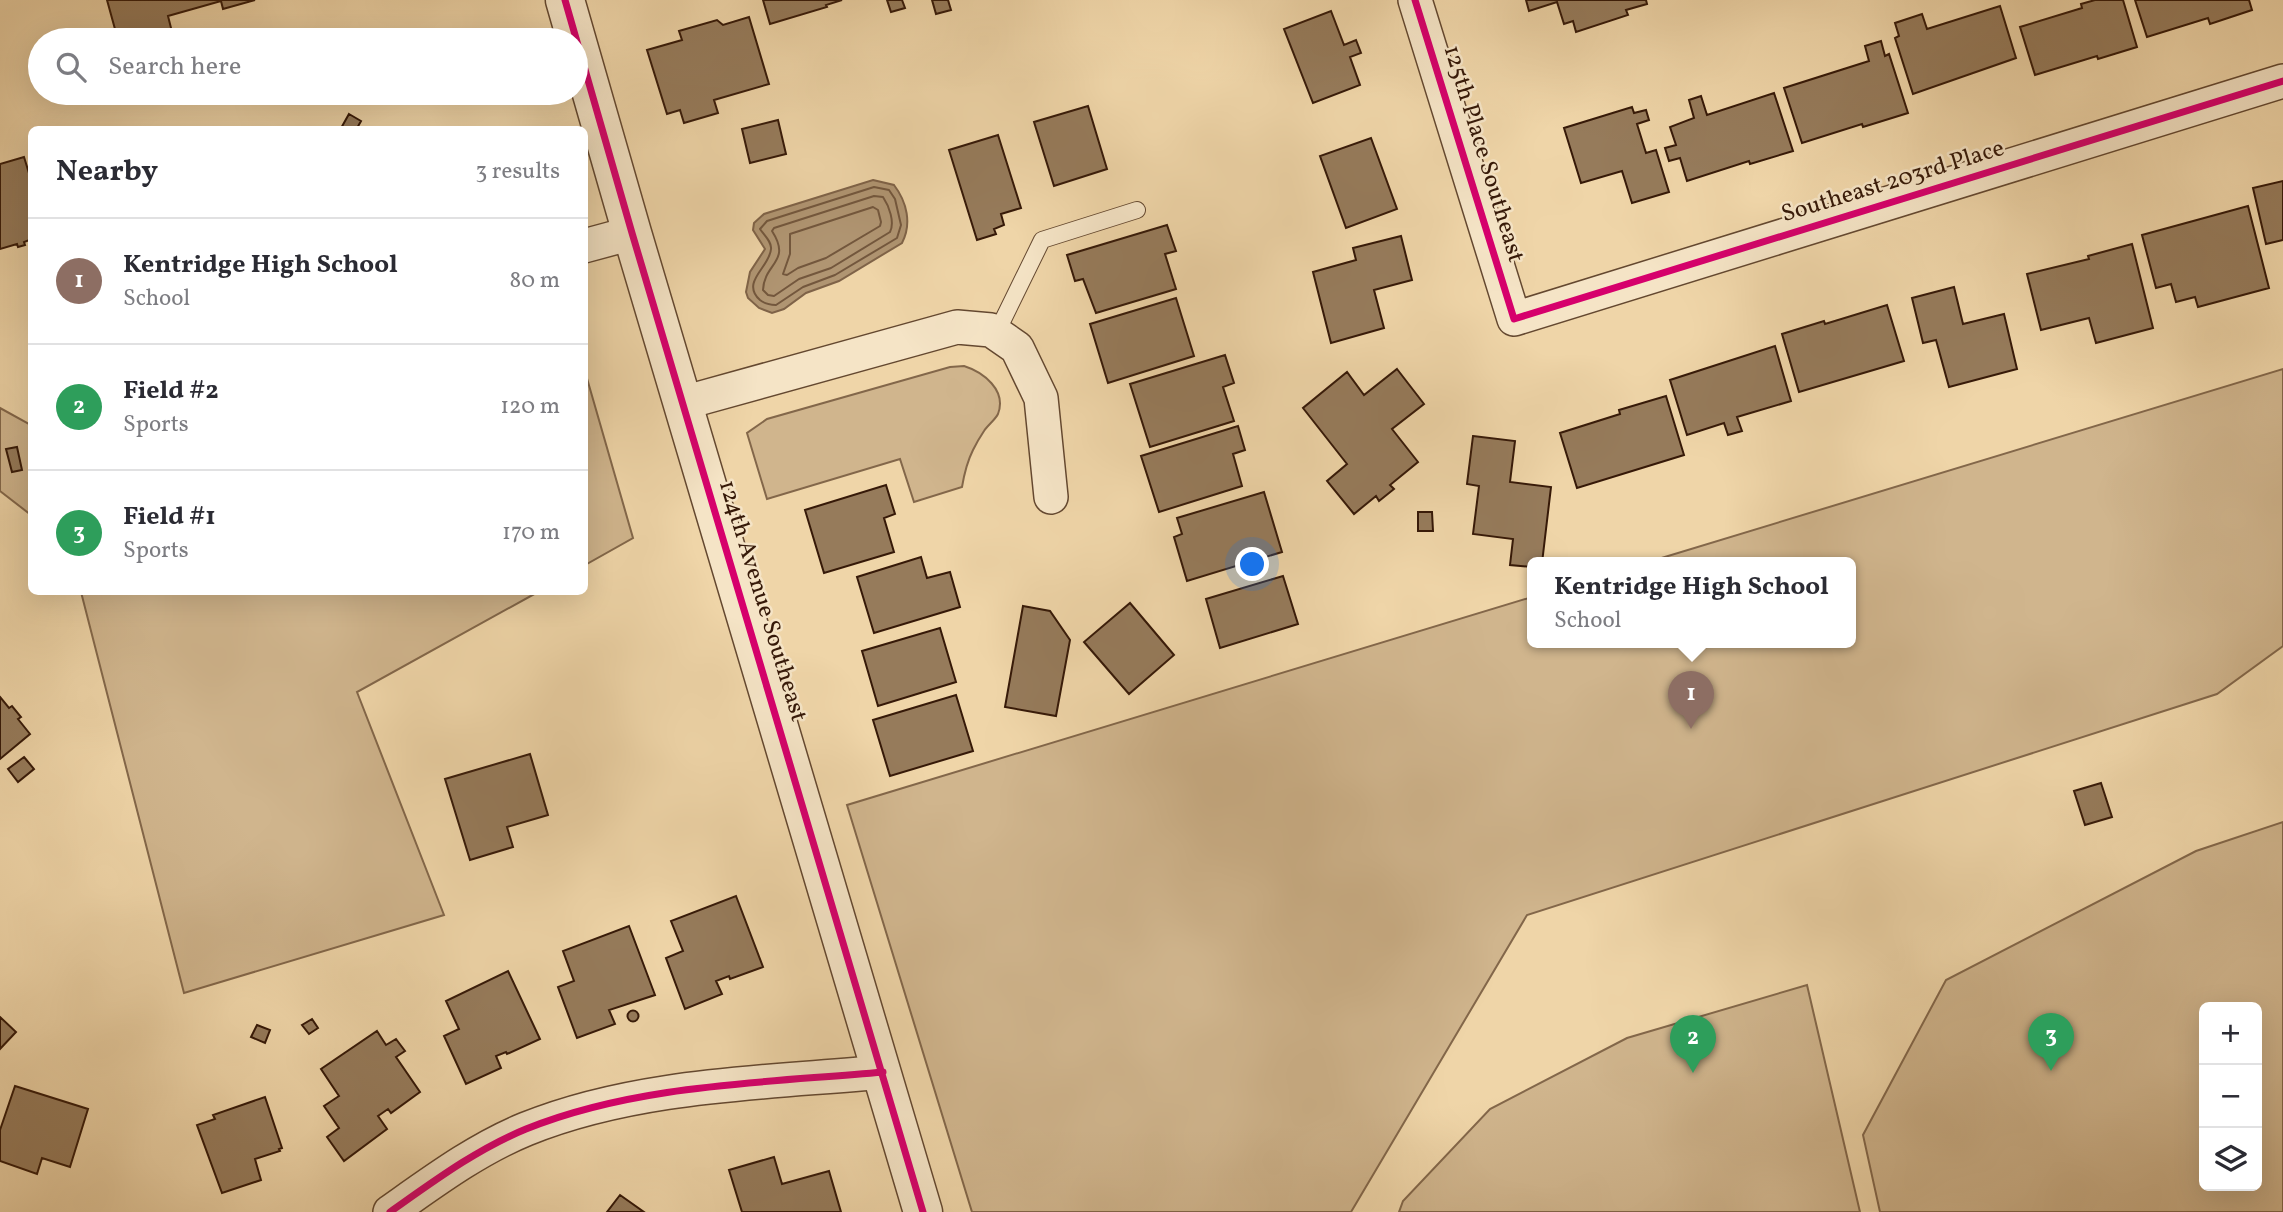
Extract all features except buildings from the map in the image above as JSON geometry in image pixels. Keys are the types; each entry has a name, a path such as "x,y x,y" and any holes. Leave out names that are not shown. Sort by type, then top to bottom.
{"street":[{"name":"124th Avenue Southeast","path":"565,0 573,28"},
{"name":"125th Place Southeast","path":"1415,0 1514,319"},
{"name":"124th Avenue Southeast","path":"588,80 923,1212"},
{"name":"Southeast 203rd Place","path":"1514,319 2283,81"},
{"path":"588,245 632,233"},
{"path":"682,403 957,327 991,330 1017,348 1041,398 1051,497"},
{"path":"390,1212 456,1165 526,1129 616,1100 883,1072"}],"lane":[{"path":"996,334 1042,240 1137,210"}],"shaded area":[{"path":"964,366 992,383 1000,405 998,414 984,431 971,455 962,487 914,502 900,459 767,499 747,433 767,419 950,367"},
{"path":"2283,369 2283,646 2217,694 1527,915 1351,1212 972,1212 847,805 1527,599 1527,648 1856,648 1856,557 1665,557"},
{"path":"588,382 633,538 588,563"},
{"path":"0,408 28,423 28,513 0,491"},
{"path":"82,595 533,595 357,692 444,915 184,993"},
{"path":"2283,822 2283,1212 1880,1212 1863,1135 1946,980 2196,851"},
{"path":"1807,985 1860,1212 1399,1212 1403,1201 1490,1109 1627,1038"}],"water":[{"path":"873,180 894,185 902,199 907,213 907,228 902,243 839,281 806,293 784,309 772,313 759,308 748,298 746,292 750,272 765,249 753,230 754,223 764,214"}],"cycle path":[{"path":"565,0 573,28"},
{"path":"1415,0 1514,319 2283,81"},
{"path":"588,80 923,1212"},
{"path":"390,1212 490,1146 568,1114 657,1094 747,1083 883,1072"}],"place":[{"name":"Kentridge High School","path":"1691,729"},
{"name":"Field #1","path":"2051,1071"},
{"name":"Field #2","path":"1693,1073"}]}
